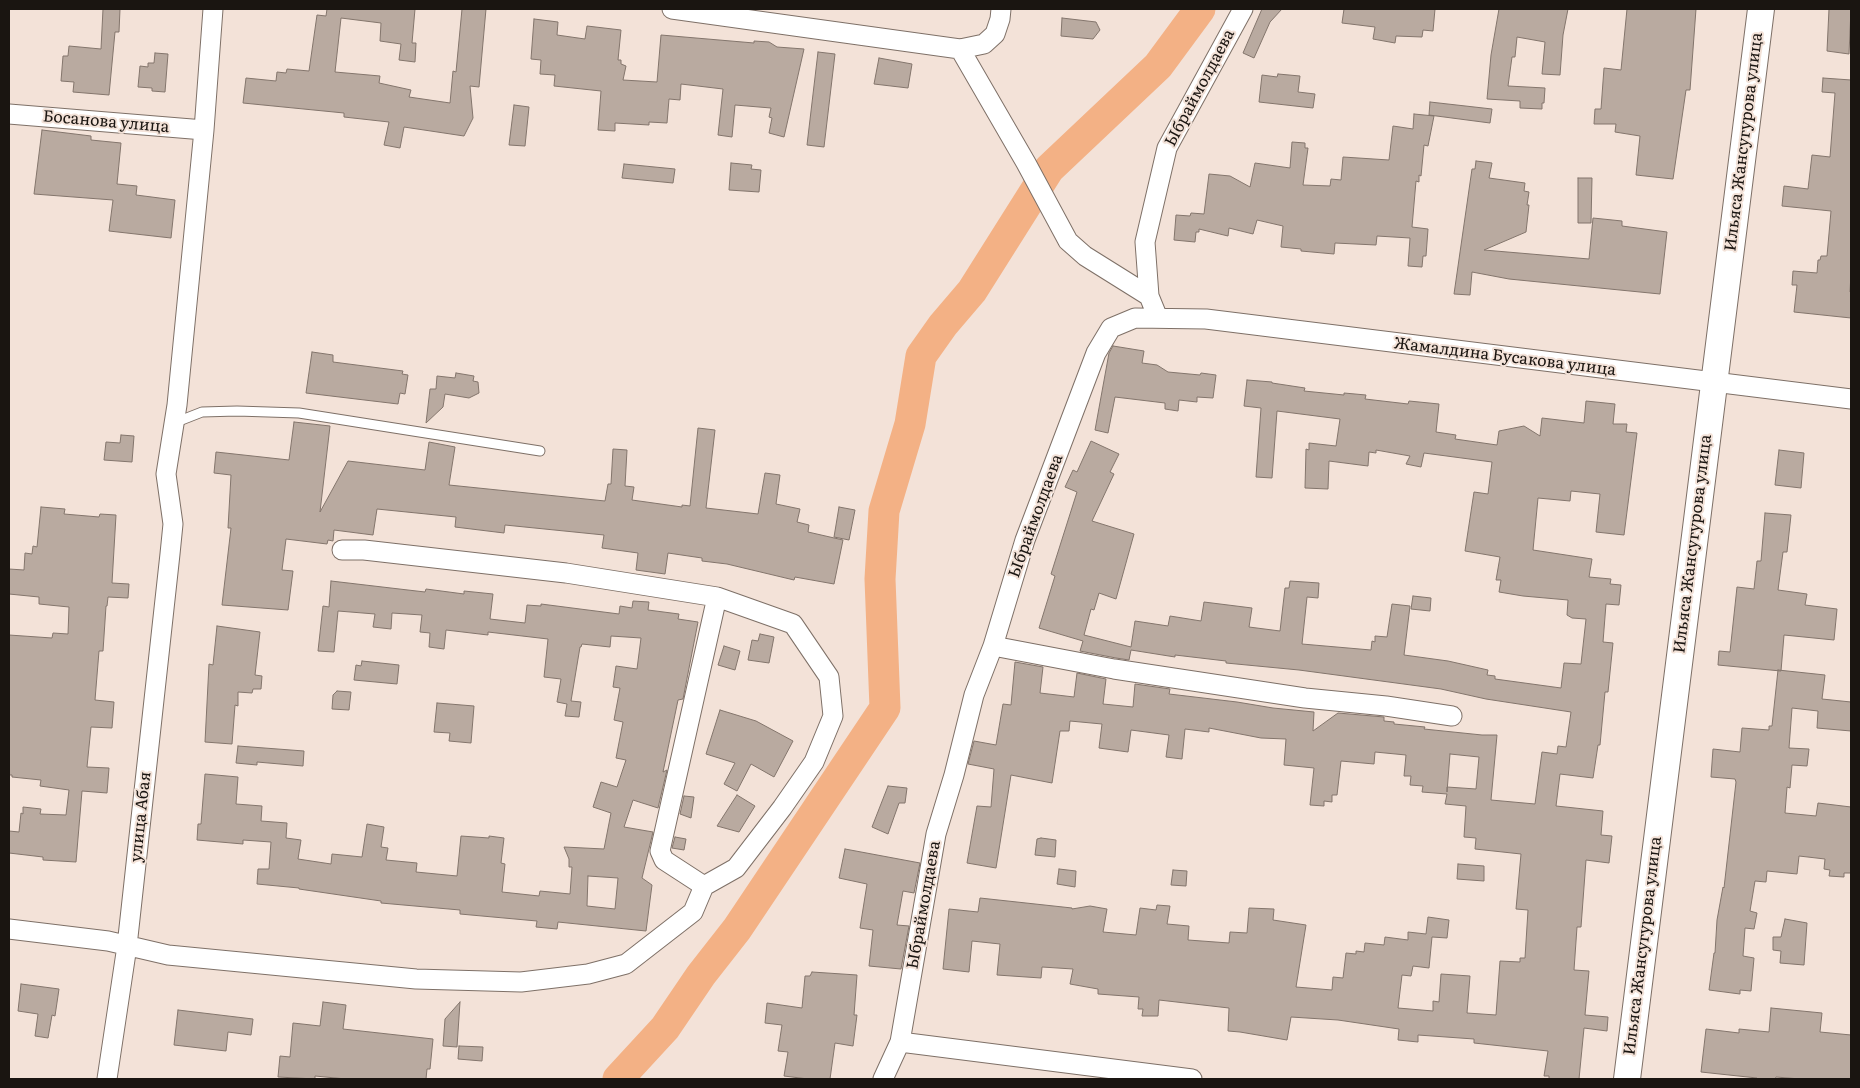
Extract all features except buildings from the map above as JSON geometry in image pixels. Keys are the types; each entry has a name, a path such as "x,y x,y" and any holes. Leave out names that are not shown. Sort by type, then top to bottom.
{"street":[{"name":"улица Абая","path":"107,1079 128,946 170,554 172,524 166,474 174,423 204,130 213,9"},
{"path":"672,9 960,49 984,44 995,34 1001,9"},
{"name":"Ыбраймолдаева","path":"883,1079 900,1042 936,834 954,775 974,695 993,646 1025,540 1103,339 1111,328 1121,323 1135,318 1158,318 1149,296 1145,242 1167,148 1243,9"},
{"name":"Ильяса Жансугурова улица","path":"1627,1079 1761,9"},
{"path":"960,49 1068,240 1085,256 1149,296"},
{"name":"Босанова улица","path":"9,114 204,130"},
{"name":"Жамалдина Бусакова улица","path":"1158,318 1206,319 1851,399"},
{"path":"9,930 108,941 168,955 406,978 521,982 588,974 626,964 693,912 704,886 736,868 814,762 833,716 829,677 793,624 717,597 566,573 364,550 342,550"},
{"path":"704,886 664,860 660,851 717,597"},
{"path":"993,646 1114,669 1306,698 1386,706 1452,716"},
{"path":"900,1042 1192,1079"}],"lane":[{"path":"174,423 202,412 237,411 299,414 540,451"}],"waterway":[{"path":"618,1079 665,1028 701,975 737,929 885,708 880,579 884,511 910,424 921,356 943,325 972,291 1049,169 1158,66 1200,9"}]}
